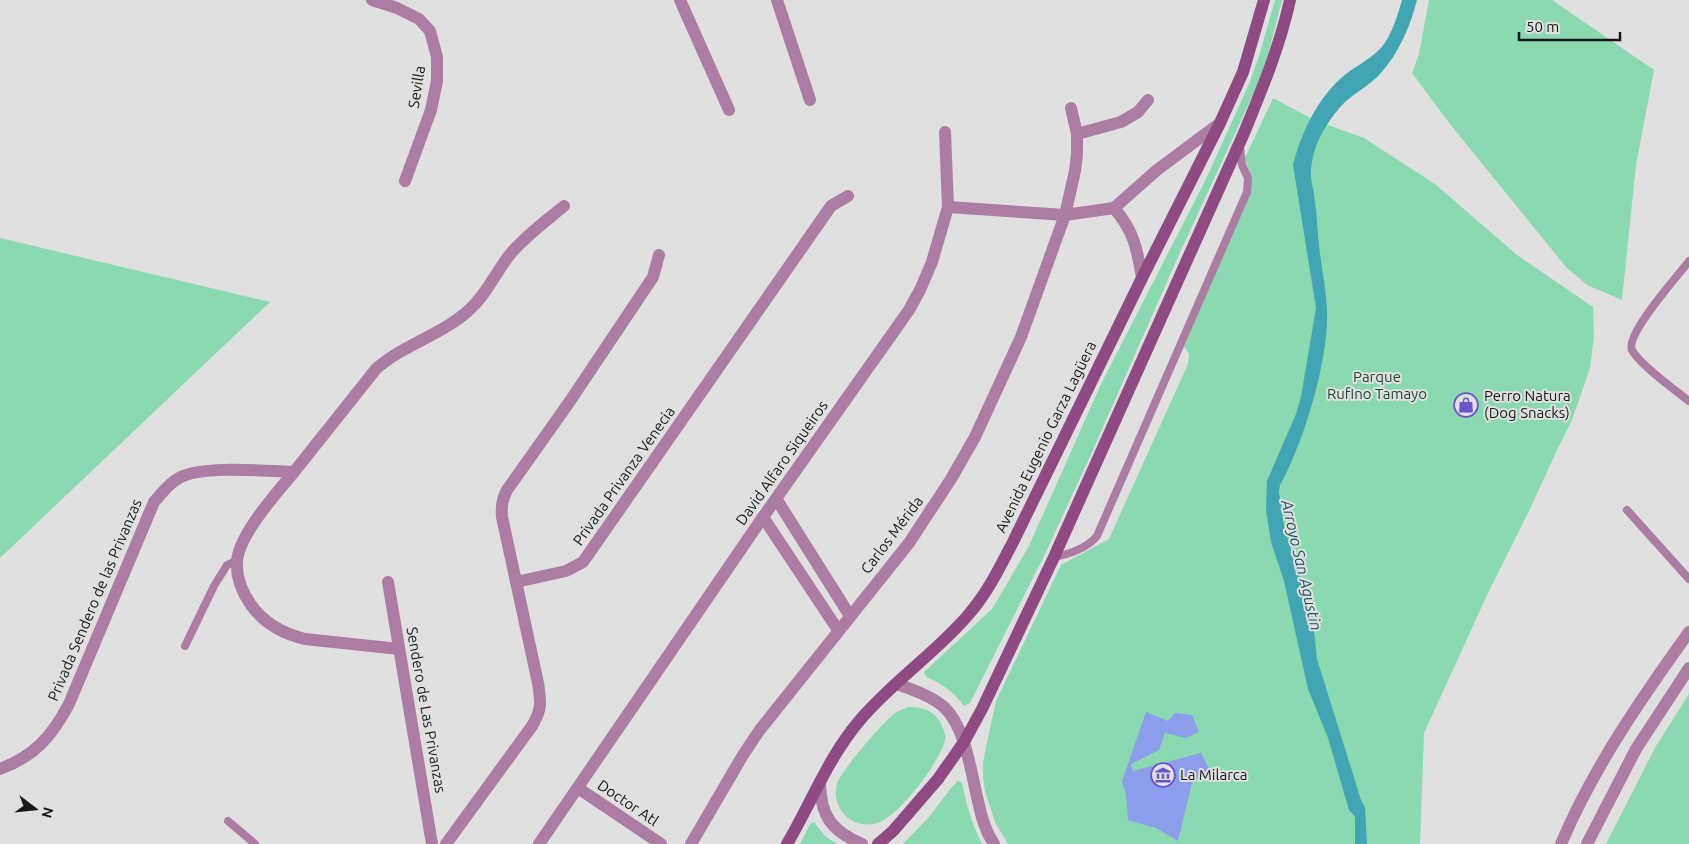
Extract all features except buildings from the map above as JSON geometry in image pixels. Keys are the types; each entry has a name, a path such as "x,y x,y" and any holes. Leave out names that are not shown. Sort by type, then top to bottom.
{"main road":[{"name":"Avenida Eugenio Garza Lagüera","path":"787,844 835,755 852,730 875,704 969,614 992,581 1220,123 1243,72 1264,0"},
{"path":"878,844 938,779 964,742 982,709 1054,557 1239,144 1272,66 1284,30 1290,0"}],"street":[{"name":"Sevilla","path":"372,0 396,8 419,19 430,32 437,57 437,81 431,110 405,181"},
{"path":"680,0 729,110"},
{"path":"777,0 810,100"},
{"path":"1077,134 1121,122 1138,112 1148,100"},
{"name":"Carlos Mérida","path":"691,844 759,731 909,543 932,511 975,436 1020,337 1065,215 1075,171 1077,134 1071,108"},
{"path":"948,207 1065,215 1114,208 1157,170 1220,123"},
{"name":"David Alfaro Siqueiros","path":"539,844 763,517 909,310 932,262 948,207 945,132"},
{"name":"Privada Privanza Venecia","path":"516,582 566,571 583,562 832,206 848,196"},
{"path":"398,649 305,639 280,631 254,610 245,596 239,580 237,561 243,541 294,472 376,368 389,357 454,322 468,311 486,292 512,252 564,206"},
{"path":"1114,208 1133,236 1142,278"},
{"path":"446,844 532,726 540,709 538,683 502,517 501,510 504,497 653,277 659,254"},
{"name":"Privada Sendero de las Privanzas","path":"0,769 28,756 44,743 58,726 154,502 166,487 180,476 200,471 294,472"},
{"path":"776,500 850,616"},
{"path":"763,517 838,630"},
{"name":"Sendero de Las Privanzas","path":"388,582 432,844"},
{"path":"1561,844 1580,803 1606,755 1635,708 1689,632"},
{"path":"1586,844 1636,749 1689,668"},
{"path":"897,684 922,693 946,708 954,720 964,742 984,826 994,844"},
{"path":"820,784 820,800 830,824 841,833 862,844"},
{"name":"Doctor Atl","path":"578,788 661,844"}],"lane":[{"path":"1054,557 1066,555 1084,546 1097,536 1247,192 1248,178 1242,165 1239,144"},
{"path":"1689,261 1644,318 1637,329 1631,345 1632,350 1642,362 1689,401"},
{"path":"1627,510 1689,579"},
{"path":"185,646 214,586 227,565 237,561"},
{"path":"228,821 255,844"}],"green space":[{"path":"1275,0 1282,0 1268,55 1256,88 1045,554 970,703 964,706 943,685 926,677 924,672 992,609 1029,546 1102,382 1206,179 1249,84"},
{"path":"1429,0 1552,0 1654,70 1636,165 1622,300 1587,285 1566,267 1450,124 1412,73 1419,54"},
{"name":"Parque Rufino Tamayo","path":"1273,98 1314,120 1364,138 1435,184 1517,255 1593,307 1594,336 1590,368 1572,420 1488,593 1424,733 1420,844 1008,844 995,822 985,791 983,777 983,763 996,701 1061,565 1109,539 1188,364 1189,354 1184,347 1250,192 1251,177 1245,158"},
{"path":"0,238 270,302 0,558"},
{"path":"1689,694 1689,844 1606,844 1656,746"},
{"path":"908,707 925,709 938,718 945,736 942,749 918,786 889,817 873,824 854,822 840,809 836,794 837,784 863,747 881,726 895,713"},
{"path":"958,781 962,782 970,814 982,844 903,844 929,817"},
{"path":"814,822 825,836 837,844 800,844 810,824"}],"water":[{"path":"1402,0 1417,0 1407,30 1393,57 1372,82 1345,102 1335,114 1321,135 1313,157 1311,176 1327,311 1327,330 1319,376 1306,424 1298,447 1280,485 1279,492 1284,526 1312,612 1317,659 1361,800 1365,807 1367,844 1355,844 1355,817 1349,810 1328,738 1308,689 1284,581 1271,542 1266,511 1267,481 1296,414 1301,397 1316,308 1293,165 1310,119 1324,97 1340,79 1380,49 1388,39 1394,26"}],"place":[{"name":"Perro Natura (Dog Snacks)","path":"1466,405"},
{"name":"La Milarca","path":"1163,775"}],"water label":[{"name":"Arroyo San Agustin","path":"1302,565"}]}
